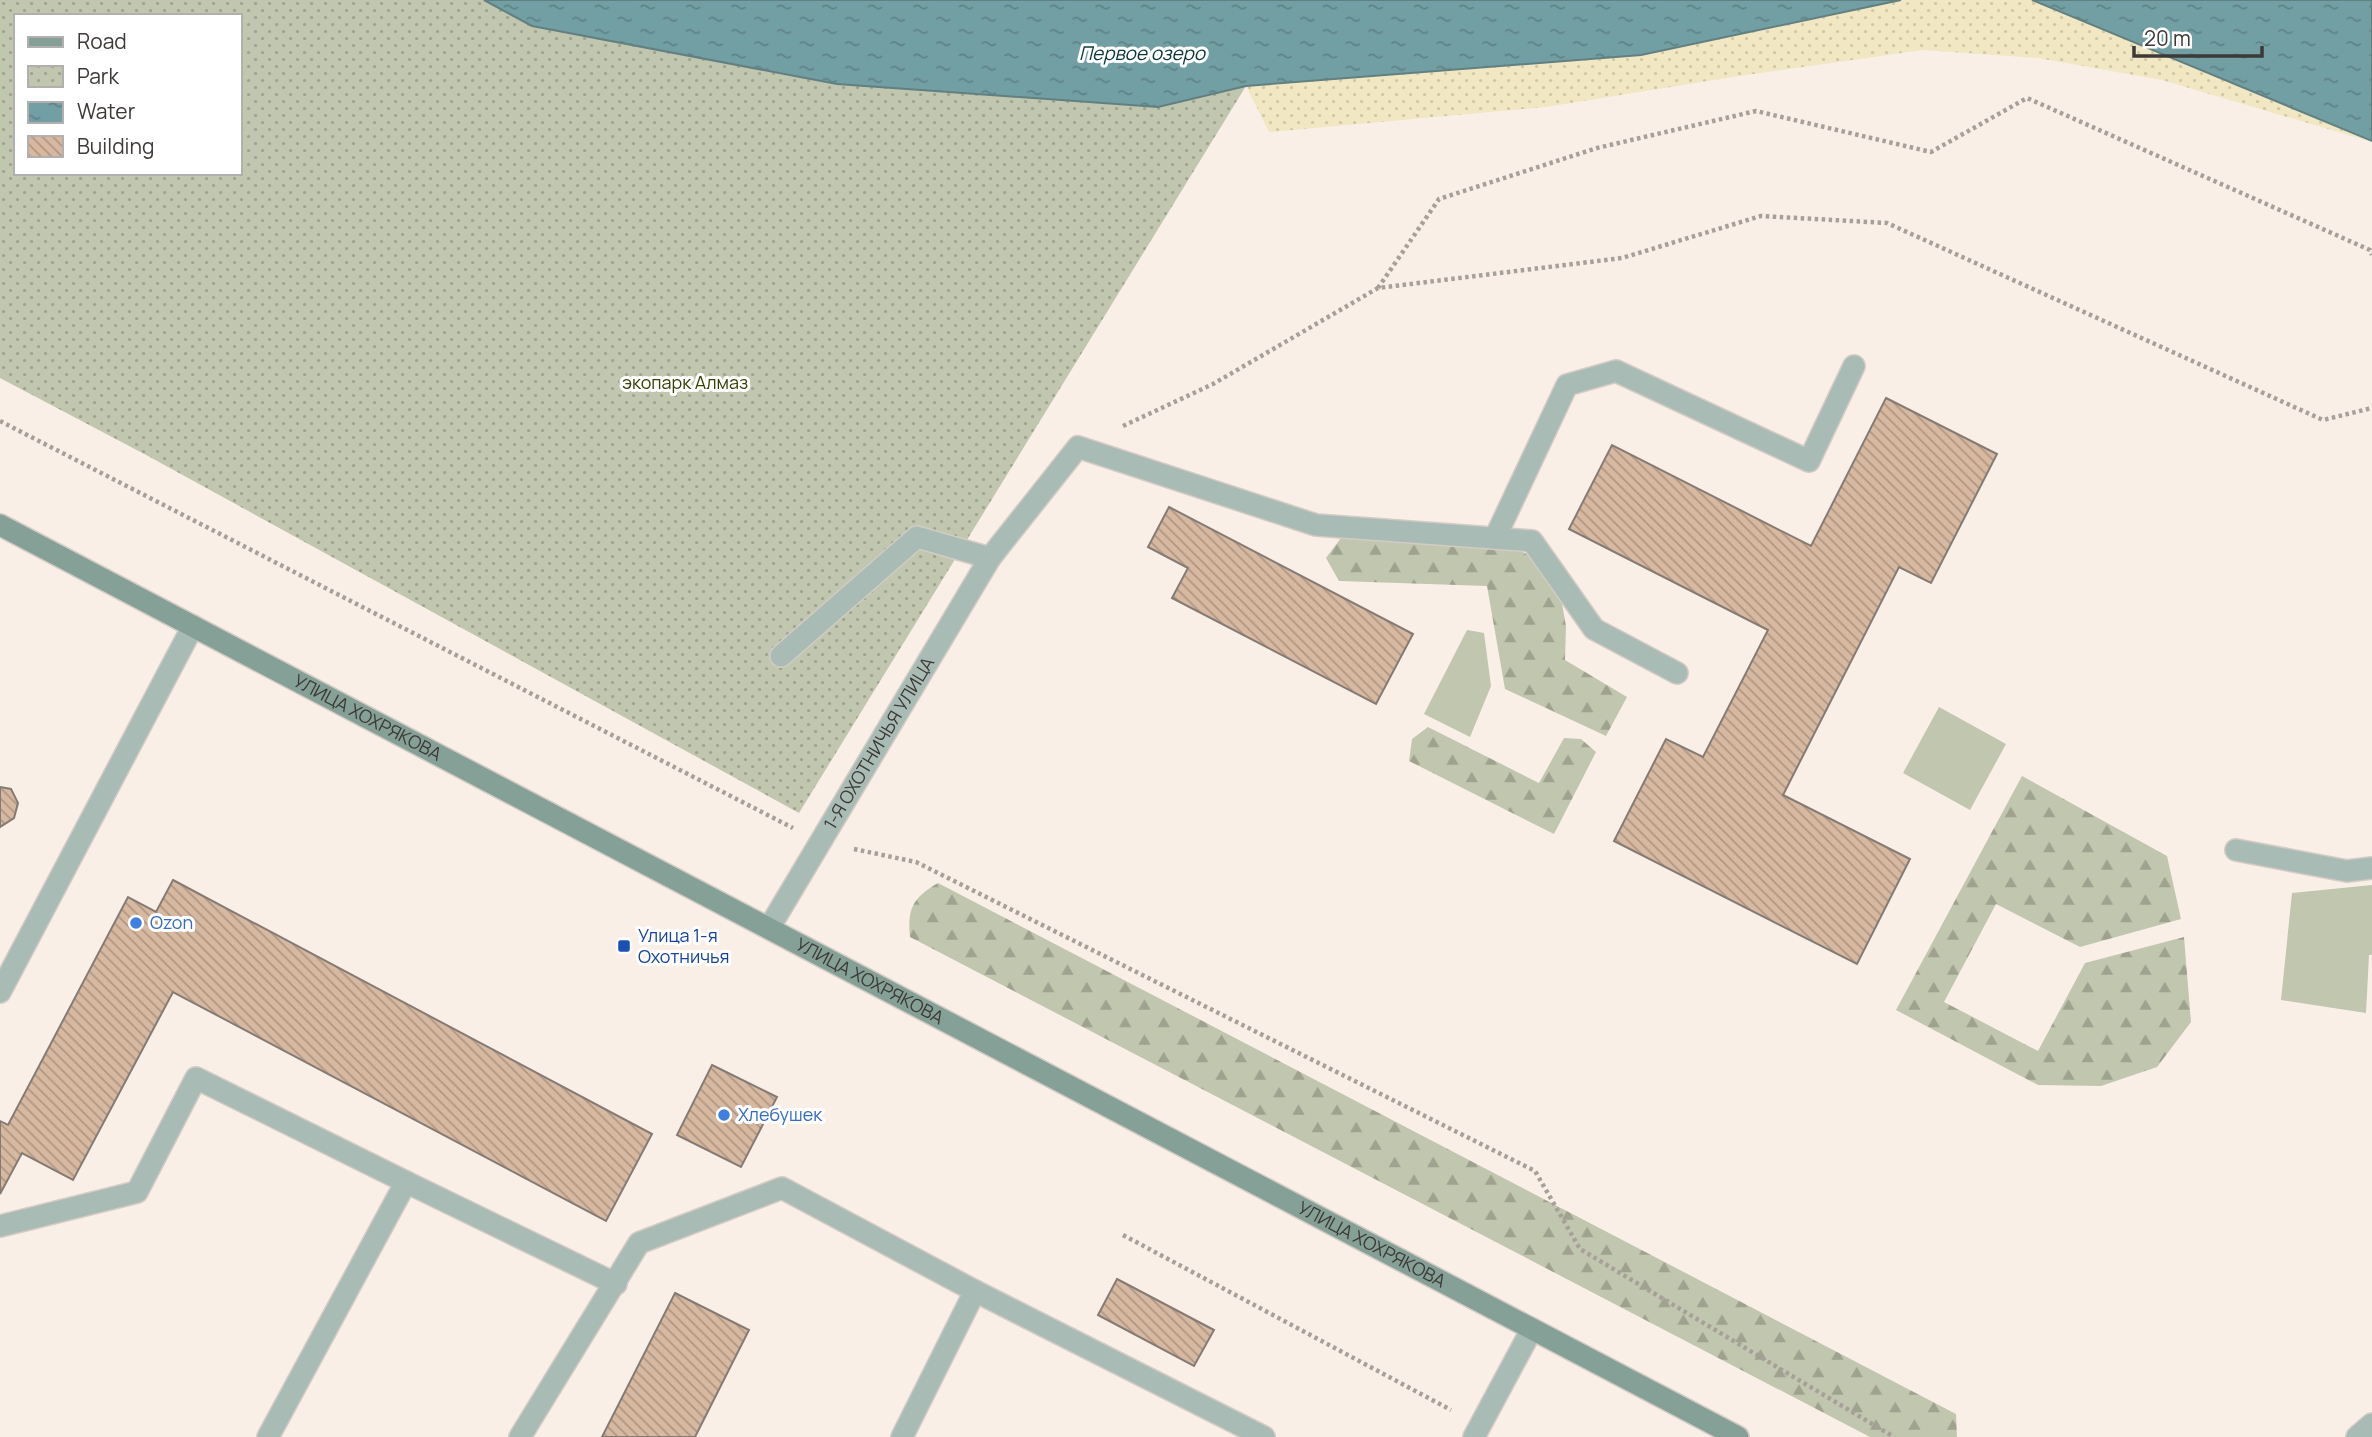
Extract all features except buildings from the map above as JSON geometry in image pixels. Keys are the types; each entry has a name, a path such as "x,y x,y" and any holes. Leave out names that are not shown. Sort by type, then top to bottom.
{"main road":[{"name":"УЛИЦА ХОХРЯКОВА","path":"0,524 1738,1437"}],"street":[{"path":"1495,538 1567,385 1616,371 1809,461 1854,366"},
{"path":"1078,447 1316,525 1532,541 1594,629 1677,673"},
{"name":"1-Я ОХОТНИЧЬЯ УЛИЦА","path":"769,928 990,558 1078,447"},
{"path":"781,656 917,537 990,558"},
{"path":"0,992 193,626"},
{"path":"2236,850 2347,871 2372,868"},
{"path":"0,1226 137,1192 197,1078 616,1284"},
{"path":"268,1437 406,1182"},
{"path":"520,1437 639,1243 782,1188 975,1291 1260,1436"},
{"path":"902,1437 975,1291"},
{"path":"1478,1431 1532,1329"},
{"path":"2357,1437 2372,1424"}],"path":[{"path":"1378,288 1439,199 1597,148 1755,111 1931,152 2027,99 2370,250 2372,255"},
{"path":"1078,447 1213,384 1378,288 1622,258 1761,216 1887,223 2323,420 2372,408"},
{"path":"0,421 821,842 916,862 1535,1171 1580,1249 1894,1437"},
{"path":"1123,1235 1478,1431"}],"green space":[{"name":"экопарк Алмаз","path":"0,0 484,0 532,26 837,84 1158,107 1246,86 799,813 148,456 0,378"},
{"path":"1341,538 1512,546 1542,563 1560,592 1566,626 1565,660 1627,697 1606,736 1505,689 1487,586 1339,581 1326,558"},
{"path":"1467,630 1484,633 1491,686 1470,737 1424,714"},
{"path":"1939,707 2006,744 1970,810 1903,773"},
{"path":"1428,727 1539,783 1564,738 1581,739 1596,752 1554,834 1409,761 1412,739"},
{"path":"2022,776 2167,856 2181,919 2080,947 1996,904 1944,1002 2038,1051 2085,963 2184,937 2191,1022 2157,1067 2101,1086 2038,1085 1896,1010"},
{"path":"938,883 1956,1414 1957,1437 1870,1437 910,937 911,911 917,899"},
{"path":"2372,885 2372,955 2369,955 2366,1013 2281,1000 2292,893"}],"sand":[{"path":"1901,0 2032,0 2372,142 2162,80 2038,58 1923,50 1546,107 1269,132 1246,86 1641,55"}],"water":[{"name":"Первое озеро","path":"484,0 1901,0 1641,55 1246,86 1158,107 837,84 532,26"},
{"path":"2032,0 2372,0 2372,141"}],"place":[{"name":"Ozon","path":"136,923"},
{"name":"Улица 1-я Охотничья","path":"624,946"},
{"name":"Хлебушек","path":"724,1115"}]}
